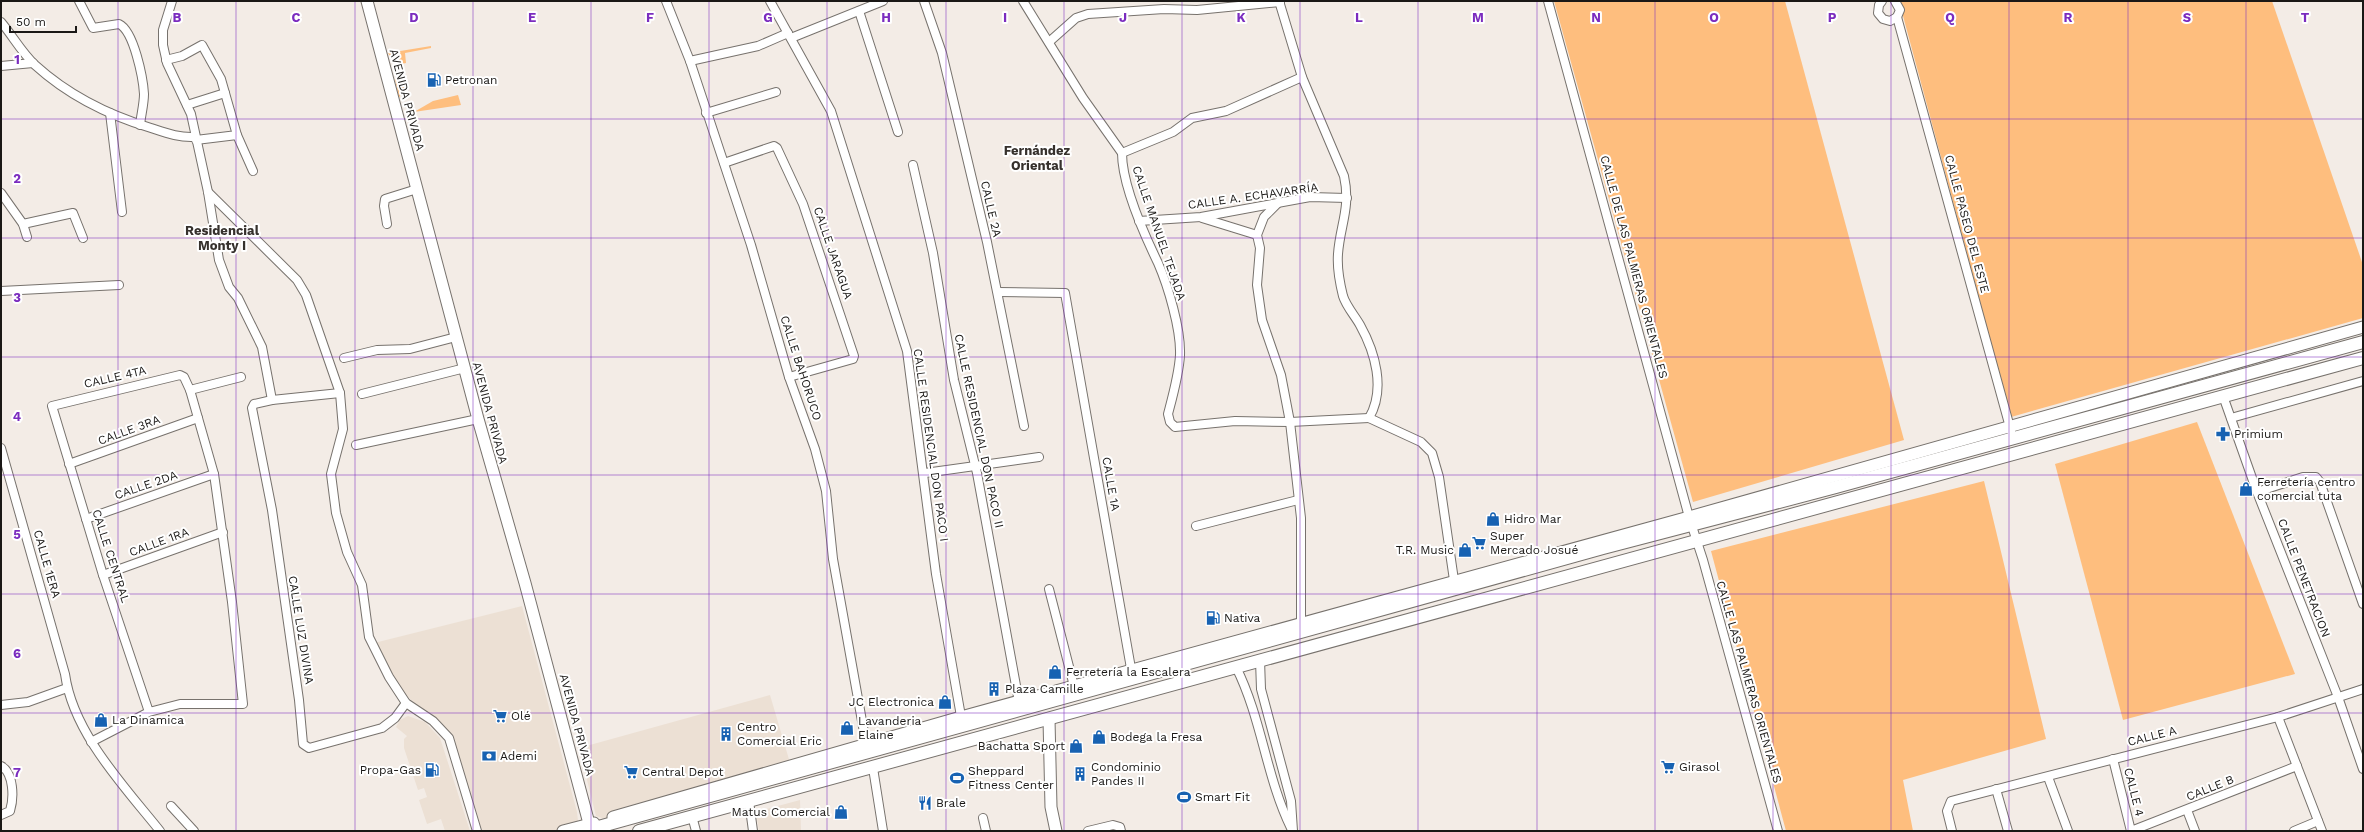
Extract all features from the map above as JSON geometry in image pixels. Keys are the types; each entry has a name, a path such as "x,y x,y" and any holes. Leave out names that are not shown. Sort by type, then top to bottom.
{"main road":[{"name":"AVENIDA PRIVADA","path":"367,1 478,419 525,582 588,829"},
{"path":"563,831 588,829 867,748 2011,432 2363,328"},
{"path":"2011,432 2363,342"},
{"path":"639,831 873,768 1696,540 1840,503 2363,358"},
{"path":"962,722 1020,702 1074,686 1132,675"},
{"path":"1049,719 1051,808 1056,831"}],"street":[{"path":"79,1 93,28 119,24 127,31 140,68 143,88 140,125"},
{"path":"172,1 163,30 162,44 166,60 191,114 195,138 208,192 219,260 229,287 238,298 262,347 272,400 340,392"},
{"name":"CALLE BAHORUCO","path":"666,1 690,61 706,113 724,163 751,245 788,377 815,449 826,491 833,559 867,748"},
{"name":"CALLE RESIDENCIAL DON PACO I","path":"770,1 832,111 905,343 925,473 936,574 962,722"},
{"path":"690,61 758,46 790,36 883,1"},
{"name":"CALLE 2A","path":"924,1 942,53 998,292 1024,426"},
{"name":"CALLE MANUEL TEJADA","path":"1023,1 1083,98 1122,153 1122,164 1139,221 1148,246 1158,264 1174,315 1180,354 1168,414 1170,422 1175,427 1235,421 1290,422"},
{"name":"CALLE DE LAS PALMERAS ORIENTALES","path":"1548,1 1696,540"},
{"path":"1882,1 1879,5 1878,12 1882,19 1890,21 1897,17"},
{"name":"CALLE PASEO DEL ESTE","path":"1895,1 1900,10 1897,17 2011,432"},
{"path":"1049,42 1076,18 1088,14 1164,9 1197,10 1279,2 1302,77 1344,176 1347,198 1346,213 1338,254 1340,276 1344,297 1369,343 1374,358 1377,393 1369,418"},
{"path":"859,11 898,132"},
{"path":"1,22 33,63 63,87 89,104 140,125 182,138 237,135"},
{"path":"166,60 182,56 202,45 207,50 221,79 237,135 253,171"},
{"path":"1,66 33,63"},
{"path":"1122,153 1173,132 1192,118 1226,111 1302,77"},
{"path":"706,113 776,92"},
{"path":"187,105 225,94"},
{"path":"110,113 122,212"},
{"name":"CALLE JARAGUA","path":"724,163 774,146 777,148 803,204 854,356 852,359 788,377"},
{"name":"CALLE RESIDENCIAL DON PACO II","path":"914,165 933,253 954,380 974,466 1020,702"},
{"path":"387,224 384,206 385,199 417,189"},
{"path":"208,192 301,287 340,392 343,429 331,474 336,513 347,552 362,586 369,637 389,677 406,703 434,721 449,738 477,831"},
{"path":"1,193 24,224 27,237"},
{"name":"CALLE A. ECHAVARRÍA","path":"1139,221 1201,217 1310,197 1347,198"},
{"path":"1279,202 1264,217 1257,235 1260,248 1257,285 1262,320 1280,375 1290,422 1301,526 1301,628"},
{"path":"24,224 73,213 83,238"},
{"path":"1201,217 1257,235"},
{"path":"1,291 119,285"},
{"name":"CALLE 1A","path":"998,292 1066,293 1132,675"},
{"path":"344,358 377,350 410,349 456,336"},
{"path":"362,394 465,368"},
{"name":"CALLE 4TA","path":"52,406 180,375 184,378 190,390"},
{"path":"91,742 149,712 180,704 243,704 223,532 214,474 190,390 241,378"},
{"path":"2231,418 2363,381"},
{"name":"CALLE PENETRACION","path":"2223,396 2257,492 2338,697 2363,768"},
{"name":"CALLE LUZ DIVINA","path":"272,400 254,404 252,408 272,510 296,675 303,744 309,748 382,728 395,718 406,703"},
{"name":"CALLE CENTRAL","path":"52,406 68,464 103,575 149,712"},
{"name":"CALLE 3RA","path":"68,464 198,418"},
{"path":"1290,422 1369,418 1420,442 1432,454 1439,477 1455,586"},
{"path":"356,445 478,419"},
{"name":"CALLE 1ERA","path":"2,452 66,674 67,688 78,717 91,742 160,831"},
{"path":"925,473 1039,457"},
{"name":"CALLE 2DA","path":"86,519 214,474"},
{"path":"2257,492 2303,477 2316,477 2320,482 2363,604"},
{"path":"1196,526 1298,500"},
{"name":"CALLE 1RA","path":"103,575 223,532"},
{"name":"CALLE LAS PALMERAS ORIENTALES","path":"1696,540 1778,831"},
{"path":"1049,589 1074,686"},
{"path":"1260,660 1261,689 1291,801 1293,831"},
{"path":"1236,667 1249,693 1279,804 1293,831"},
{"path":"1,705 28,702 67,688"},
{"name":"CALLE A","path":"1952,831 1948,805 1951,801 2278,717 2363,689"},
{"path":"2278,717 2322,831"},
{"name":"CALLE 4","path":"2113,759 2131,831"},
{"path":"1,766 9,774 13,802 10,811 1,815"},
{"name":"CALLE B","path":"2131,831 2297,766"},
{"path":"873,768 883,831"},
{"path":"2048,777 2068,831"},
{"path":"1996,789 2008,831"},
{"path":"749,801 753,831"},
{"path":"1279,804 1291,801"},
{"path":"171,806 194,831"},
{"path":"2187,810 2195,831"},
{"path":"692,816 696,831"},
{"path":"983,818 986,831"},
{"path":"2294,831 2318,821"},
{"path":"1088,831 1113,826 1120,827 1121,831"}],"shaded area":[{"path":"1554,1 1785,1 1904,440 1693,502"},
{"path":"1899,1 2272,1 2363,265 2363,318 2011,417"},
{"path":"431,46 431,48 405,53 406,63 396,62 388,53"},
{"path":"395,79 401,81 404,87 399,98"},
{"path":"458,95 461,105 414,112 433,101"},
{"path":"2197,422 2295,674 2123,720 2055,464"},
{"path":"1984,481 2046,739 1903,780 1913,831 1786,831 1711,551"},
{"path":"522,606 577,812 577,827 572,831 482,831 454,739 448,730 412,701 399,687 374,643"},
{"path":"770,695 793,773 607,820 596,816 579,748"},
{"name":"Propa-Gas","path":"408,716 425,722 440,738 470,831 445,831 441,819 427,824 419,800 427,797 424,788 418,790 404,748 404,739 407,736 396,727 400,720"},
{"path":"800,800 801,831 759,831 756,812"}],"place":[{"name":"Petronan","path":"434,80"},
{"name":"Primium","path":"2223,434"},
{"name":"Ferretería centro comercial tuta","path":"2246,489"},
{"name":"Hidro Mar","path":"1493,519"},
{"name":"Super Mercado Josué","path":"1479,543"},
{"name":"T.R. Music","path":"1465,550"},
{"name":"Nativa","path":"1213,618"},
{"name":"Ferretería la Escalera","path":"1055,672"},
{"name":"Plaza Camille","path":"994,689"},
{"name":"JC Electronica","path":"945,702"},
{"name":"Olé","path":"500,716"},
{"name":"La Dinamica","path":"101,720"},
{"name":"Lavanderia Elaine","path":"847,728"},
{"name":"Centro Comercial Eric","path":"726,734"},
{"name":"Bodega la Fresa","path":"1099,737"},
{"name":"Bachatta Sport","path":"1076,746"},
{"name":"Ademi","path":"489,756"},
{"name":"Girasol","path":"1668,767"},
{"name":"Propa-Gas","path":"432,770"},
{"name":"Central Depot","path":"631,772"},
{"name":"Condominio Pandes II","path":"1080,774"},
{"name":"Sheppard Fitness Center","path":"957,778"},
{"name":"Smart Fit","path":"1184,797"},
{"name":"Brale","path":"925,803"},
{"name":"Matus Comercial","path":"841,812"}],"district":[{"name":"Fernández Oriental","path":"1037,158"},
{"name":"Residencial Monty I","path":"222,238"}]}
